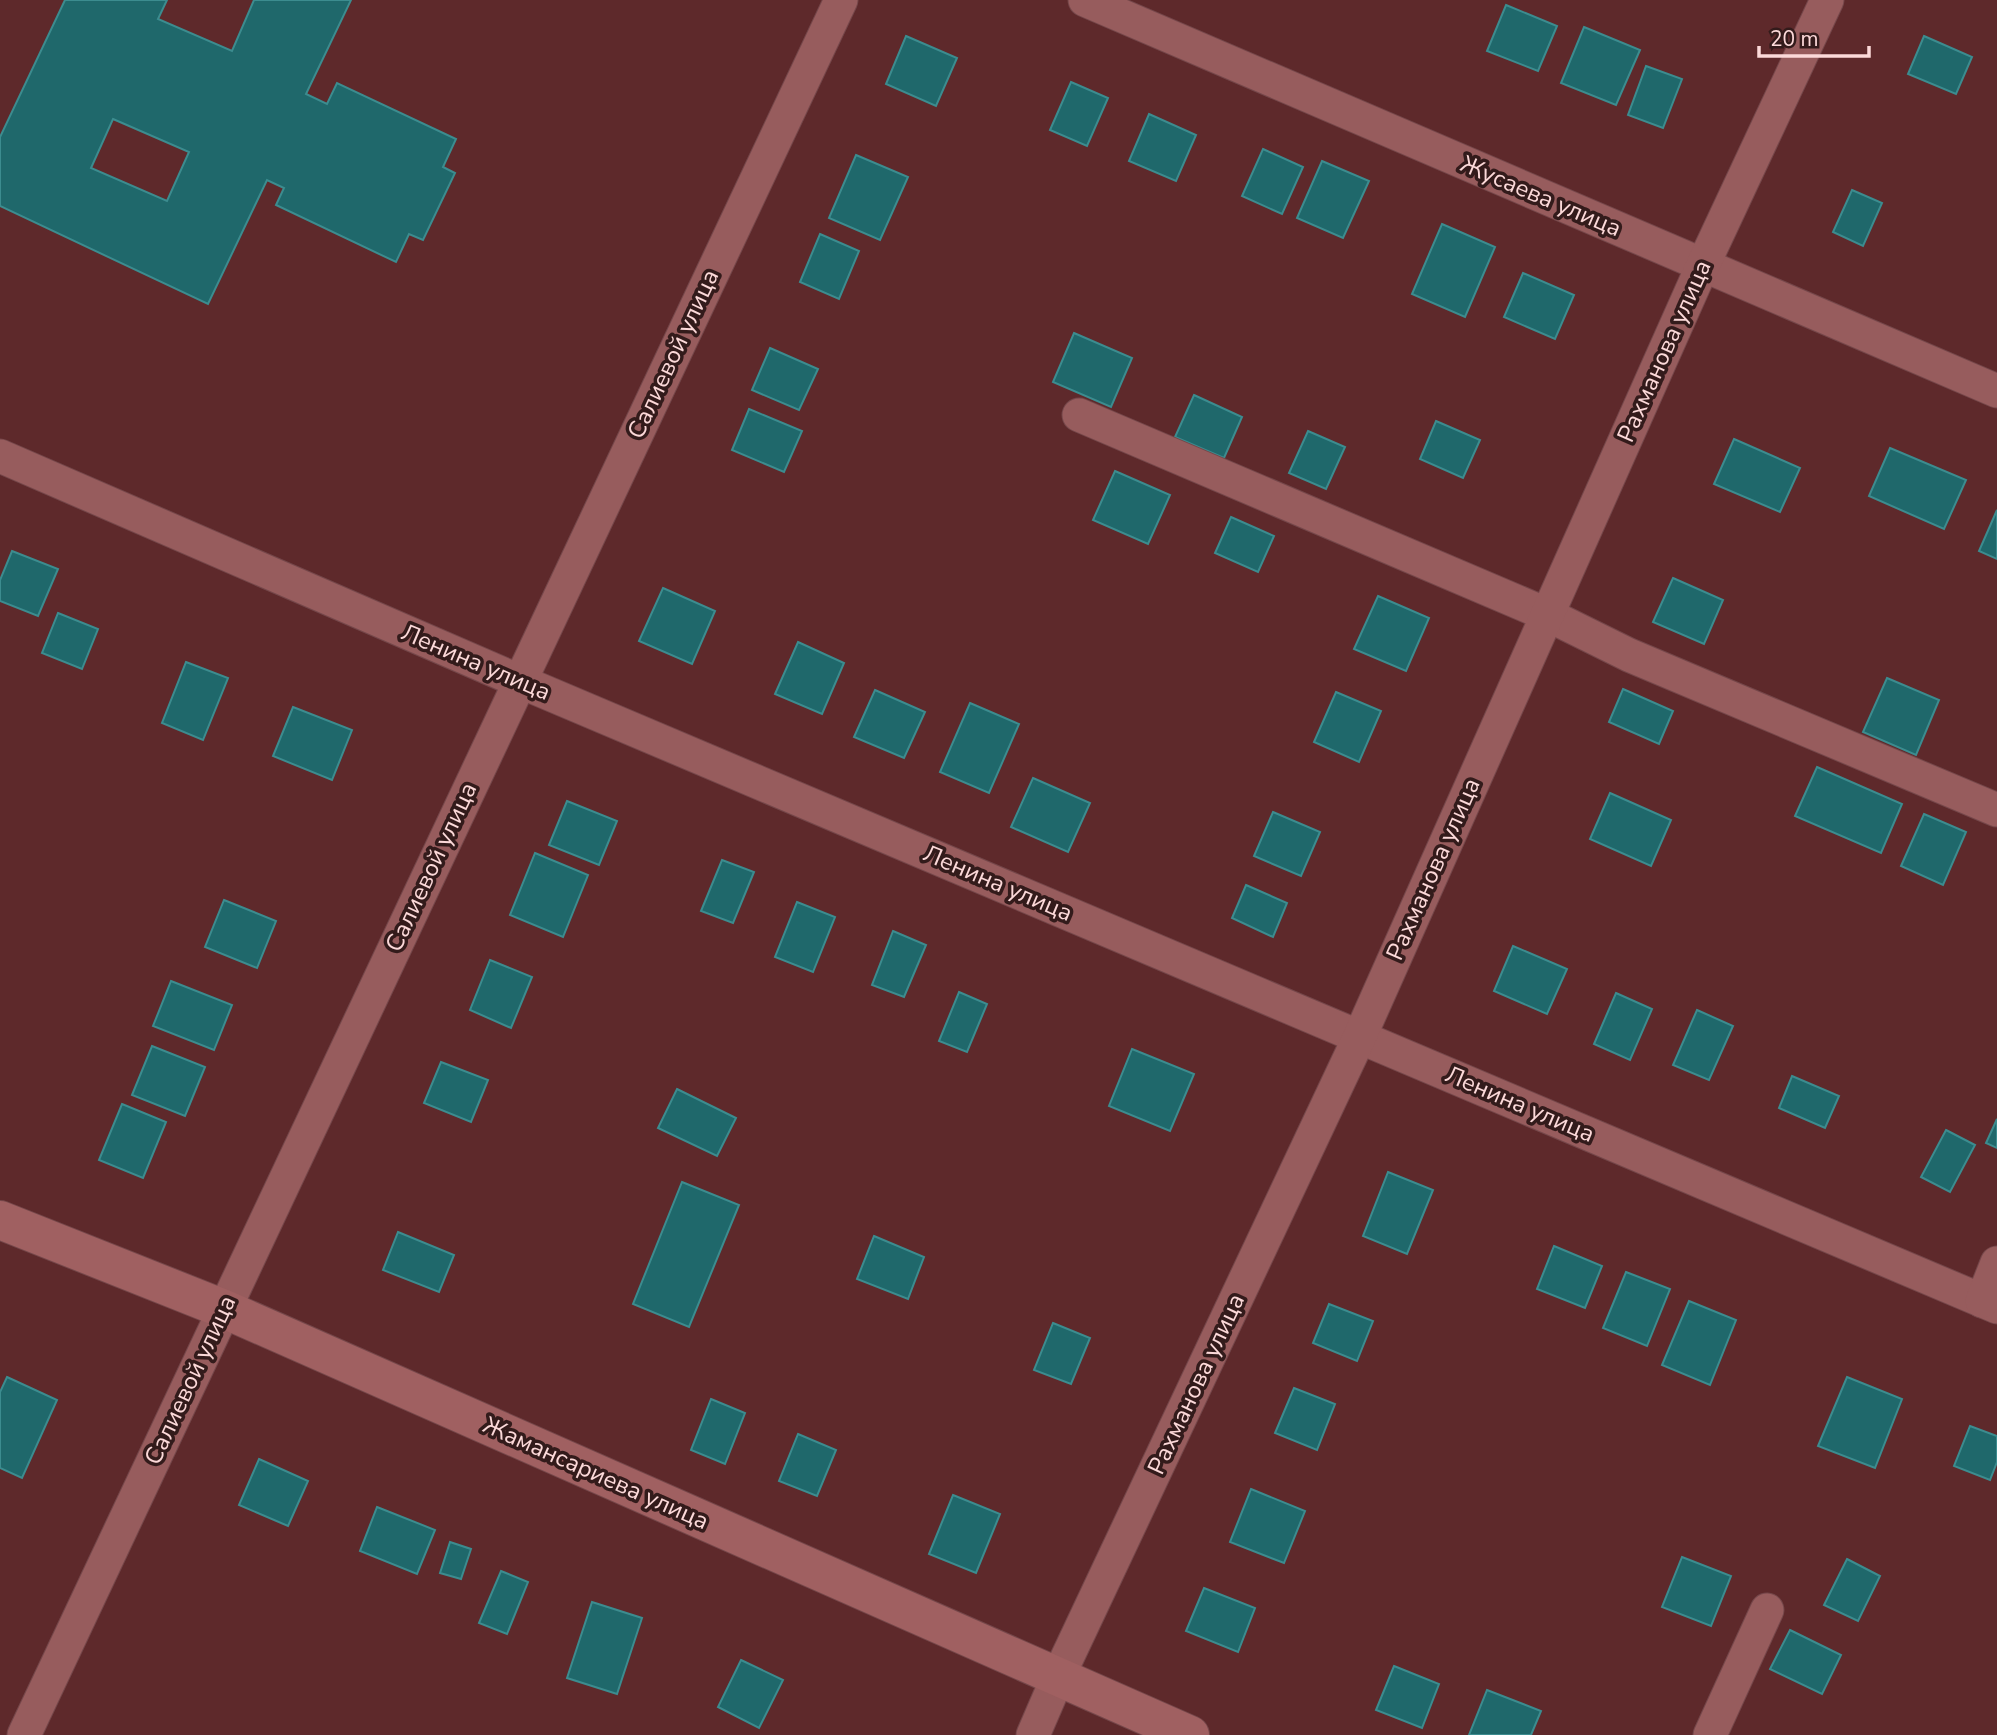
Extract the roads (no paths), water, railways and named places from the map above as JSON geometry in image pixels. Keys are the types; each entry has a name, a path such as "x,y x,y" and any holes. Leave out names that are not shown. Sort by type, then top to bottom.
{"street":[{"name":"Салиевой улица","path":"24,1735 841,0"},
{"name":"Жусаева улица","path":"1085,0 1997,391"},
{"name":"Рахманова улица","path":"1033,1735 1360,1036 1703,265 1827,0"},
{"path":"1079,415 1546,614 1629,655 1997,810"},
{"name":"Ленина улица","path":"0,456 519,681 1990,1304"},
{"name":"Жамансариева улица","path":"0,1220 224,1308 1189,1735"},
{"path":"1990,1304 1997,1263"},
{"path":"1710,1735 1767,1610"}]}
